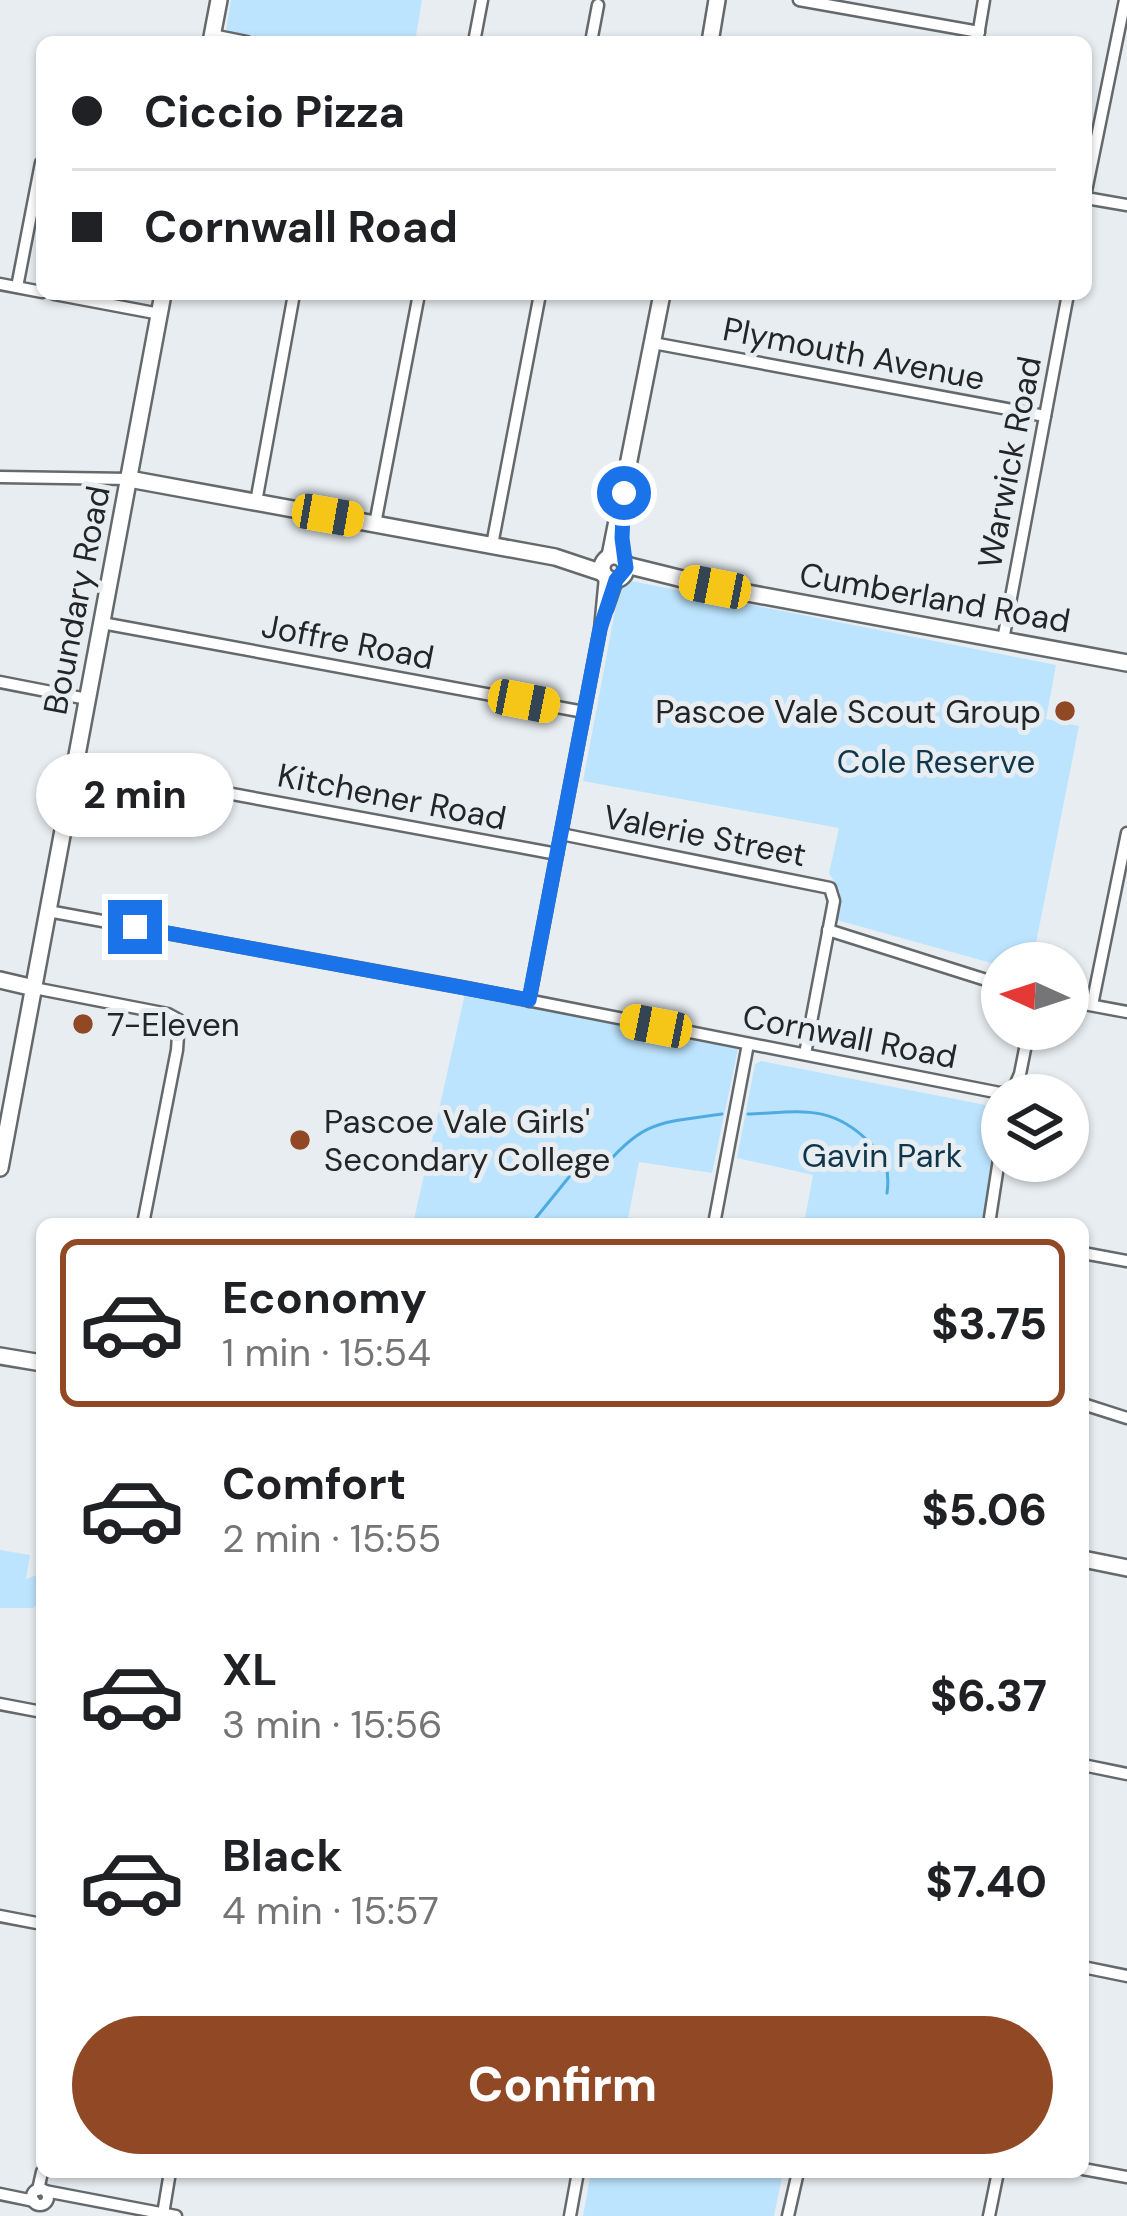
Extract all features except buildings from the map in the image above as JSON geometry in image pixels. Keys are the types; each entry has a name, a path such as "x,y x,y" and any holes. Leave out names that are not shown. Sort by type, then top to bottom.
{"main road":[{"path":"213,36 219,0"},
{"path":"711,36 717,0"},
{"name":"Boundary Road","path":"0,1168 163,300"},
{"path":"614,568 661,300"},
{"name":"Cumberland Road","path":"130,479 1127,663"},
{"path":"0,980 34,988"},
{"path":"0,1355 36,1362"},
{"path":"1089,1560 1127,1568"}],"street":[{"path":"475,36 482,0"},
{"path":"800,0 973,36"},
{"path":"978,36 985,0"},
{"path":"1092,164 1125,0"},
{"path":"592,36 598,5"},
{"path":"16,287 36,189"},
{"path":"1092,196 1127,206"},
{"path":"0,284 36,291"},
{"path":"85,300 160,314"},
{"path":"256,502 293,300"},
{"path":"375,524 417,300"},
{"path":"492,545 539,300"},
{"name":"Warwick Road","path":"1003,640 1067,300"},
{"name":"Plymouth Avenue","path":"653,343 1045,416"},
{"name":"Cumberland Road","path":"0,477 130,479"},
{"path":"529,1000 614,568"},
{"name":"Joffre Road","path":"102,622 584,712"},
{"path":"0,682 87,699"},
{"name":"Kitchener Road","path":"75,765 557,854"},
{"path":"1092,1006 1127,833"},
{"name":"Valerie Street","path":"561,834 827,886 834,895 828,930"},
{"name":"Cornwall Road","path":"48,911 981,1087"},
{"path":"805,1054 828,930 981,978"},
{"path":"34,988 168,1014 178,1020 177,1049 144,1218"},
{"path":"1089,1005 1127,1012"},
{"path":"715,1218 748,1044"},
{"path":"989,1218 995,1182"},
{"path":"1089,1254 1127,1261"},
{"path":"1089,1406 1127,1418"},
{"path":"0,1704 36,1711"},
{"path":"1089,1766 1127,1774"},
{"path":"0,1916 36,1923"},
{"path":"1089,1968 1127,1976"},
{"path":"1089,2170 1127,2177"},
{"path":"6,2196 40,2201 68,2196 170,2215 170,2178"},
{"path":"570,2216 577,2178"},
{"path":"788,2216 797,2178"},
{"path":"989,2216 997,2178"}],"green space":[{"path":"231,0 422,0 416,36 255,36 226,31"},
{"name":"Cole Reserve","path":"621,579 1056,665 1046,719 1079,726 1036,942 981,942 981,960 837,920 840,892 829,873 839,828 583,781"},
{"path":"465,994 738,1049 712,1173 639,1162 628,1218 414,1218"},
{"name":"Gavin Park","path":"761,1061 981,1104 981,1182 989,1182 983,1218 805,1218 813,1175 737,1158 755,1064"},
{"path":"0,1550 30,1555 26,1579 36,1575 36,1606 0,1608"},
{"path":"590,2178 782,2178 774,2216 583,2216"}],"waterway":[{"path":"748,1114 813,1113 842,1121 880,1154 886,1166 887,1193"},
{"path":"536,1218 582,1161 600,1172 640,1133 722,1114"}],"place":[{"name":"Pascoe Vale Scout Group","path":"1065,711"},
{"name":"7-Eleven","path":"83,1024"},
{"name":"Pascoe Vale Girls' Secondary College","path":"300,1140"}],"route":[{"path":"135,927 529,1000 600,629 616,580 626,568 624,493"}]}
